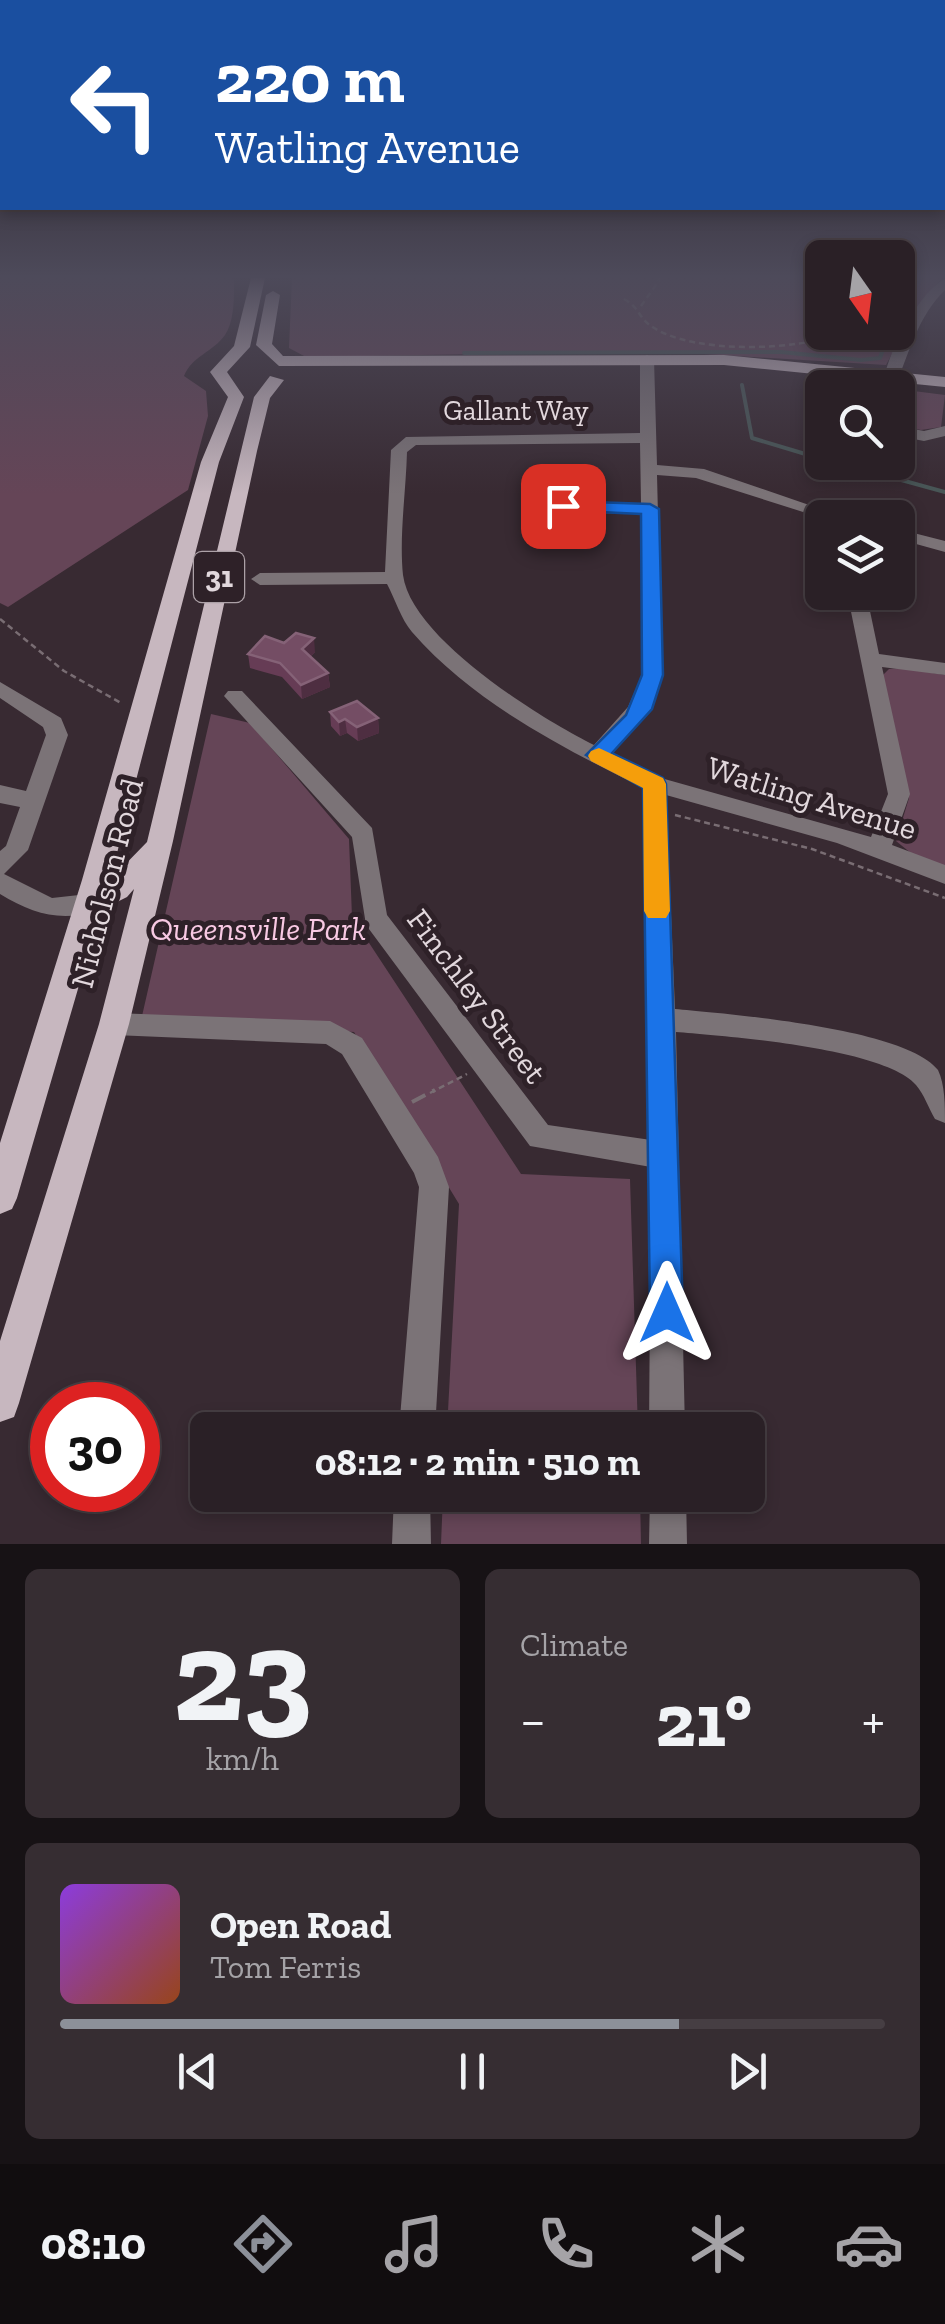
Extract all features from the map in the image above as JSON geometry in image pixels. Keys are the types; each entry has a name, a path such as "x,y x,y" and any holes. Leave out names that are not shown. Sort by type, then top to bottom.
{"main road":[{"name":"Nicholson Road","path":"0,1198 88,904 210,462 234,410 236,397 225,374 240,350"},
{"path":"267,350 278,370"},
{"path":"225,374 254,359 278,370"},
{"path":"225,374 750,362 847,370"},
{"path":"647,364 805,381"},
{"name":"Nicholson Road","path":"0,1403 114,1024 262,397 278,370"},
{"path":"915,377 945,382"},
{"path":"915,381 945,392"},
{"path":"88,904 117,890 160,841"},
{"path":"88,904 112,910 136,939"}],"street":[{"path":"597,755 644,704 652,675 647,364"},
{"path":"915,435 945,431"},
{"name":"Gallant Way","path":"394,578 399,450 412,440 646,438"},
{"path":"651,469 698,473 805,507"},
{"path":"540,508 650,509"},
{"path":"915,539 945,547"},
{"path":"260,579 394,578"},
{"name":"Watling Avenue","path":"394,578 418,627 470,675 548,731 597,755 655,798 878,848 945,875"},
{"path":"860,610 899,794 878,848"},
{"path":"871,659 945,669"},
{"path":"0,689 57,728 16,850 0,866"},
{"name":"Finchley Street","path":"235,696 364,834 375,918 540,1137 666,1156"},
{"path":"0,793 11,799 36,799"},
{"path":"655,798 666,1156 668,1412"},
{"path":"0,882 51,910 88,904"},
{"path":"660,1018 795,1031 906,1062 926,1076 940,1094 945,1110"},
{"path":"114,1024 330,1033 352,1046 426,1167 434,1187 418,1412"},
{"path":"410,1543 411,1512"},
{"path":"668,1512 668,1544"}],"path":[{"path":"0,619 64,671 111,700 144,702"},
{"path":"655,798 888,874 945,898"},
{"path":"393,1112 486,1065"}],"green space":[{"path":"0,350 209,350 184,376 206,391 208,416 188,490 8,607 0,603"},
{"path":"293,350 894,350 886,365 654,351 306,357"},
{"path":"915,391 945,395 941,427 915,429"},
{"path":"889,669 945,675 945,869 912,854 896,841 909,798 881,677"},
{"name":"Queensville Park","path":"211,714 250,723 349,839 352,917 521,1174 630,1179 637,1412 448,1412 459,1204 354,1032 142,1016"},
{"path":"442,1512 640,1512 641,1544 441,1544"}],"building":[{"path":"296,633 314,638 302,649 328,673 301,685 280,663 248,654 265,636 284,643"},
{"path":"357,701 378,718 357,727 345,719 339,722 330,712"}],"waterway":[{"path":"464,353 781,352 861,360 880,358 883,350"},
{"path":"742,385 752,438 805,454"},
{"path":"901,480 945,492"}],"slow traffic":[{"path":"599,756 654,784 657,911"}],"route":[{"path":"563,506 650,509 652,675 644,704 633,720 597,755 654,784 667,1313"}]}
